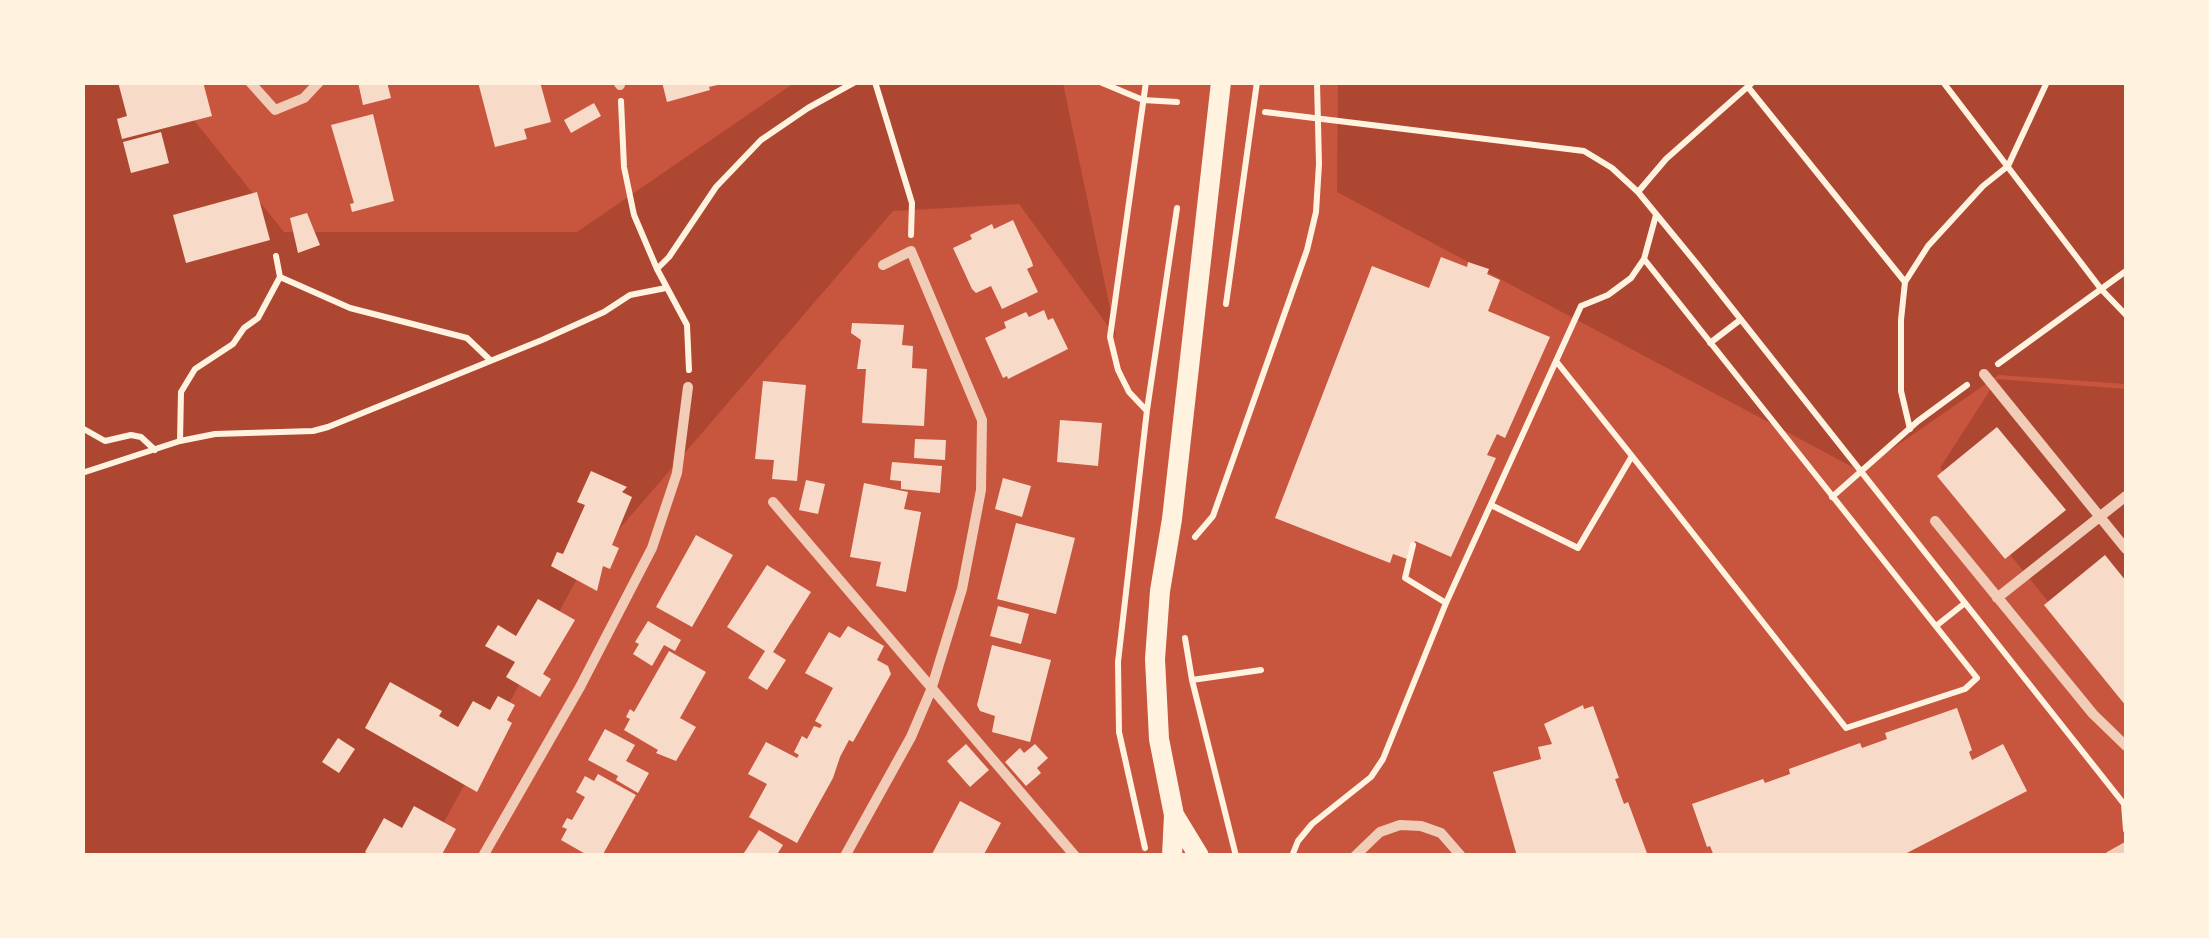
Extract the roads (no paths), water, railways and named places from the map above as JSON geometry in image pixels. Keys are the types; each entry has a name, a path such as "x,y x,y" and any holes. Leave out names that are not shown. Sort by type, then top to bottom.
{"main road":[{"path":"1172,856 1174,815 1159,740 1154,659 1220,82"},
{"path":"1174,815 1199,856"}],"street":[{"path":"250,82 275,110 304,98 319,82"},
{"path":"845,856 912,737 931,690 966,572 981,490 982,420 911,251 883,265"},
{"path":"1984,374 2126,549"},
{"path":"483,856 590,669 652,548 671,500 688,386"},
{"path":"1997,598 2126,496"},
{"path":"773,502 1076,856"},
{"path":"1934,521 2093,714 2126,746"},
{"path":"1355,856 1380,832 1400,825 1421,826 1440,833 1461,856"},
{"path":"2110,856 2126,847"}]}
